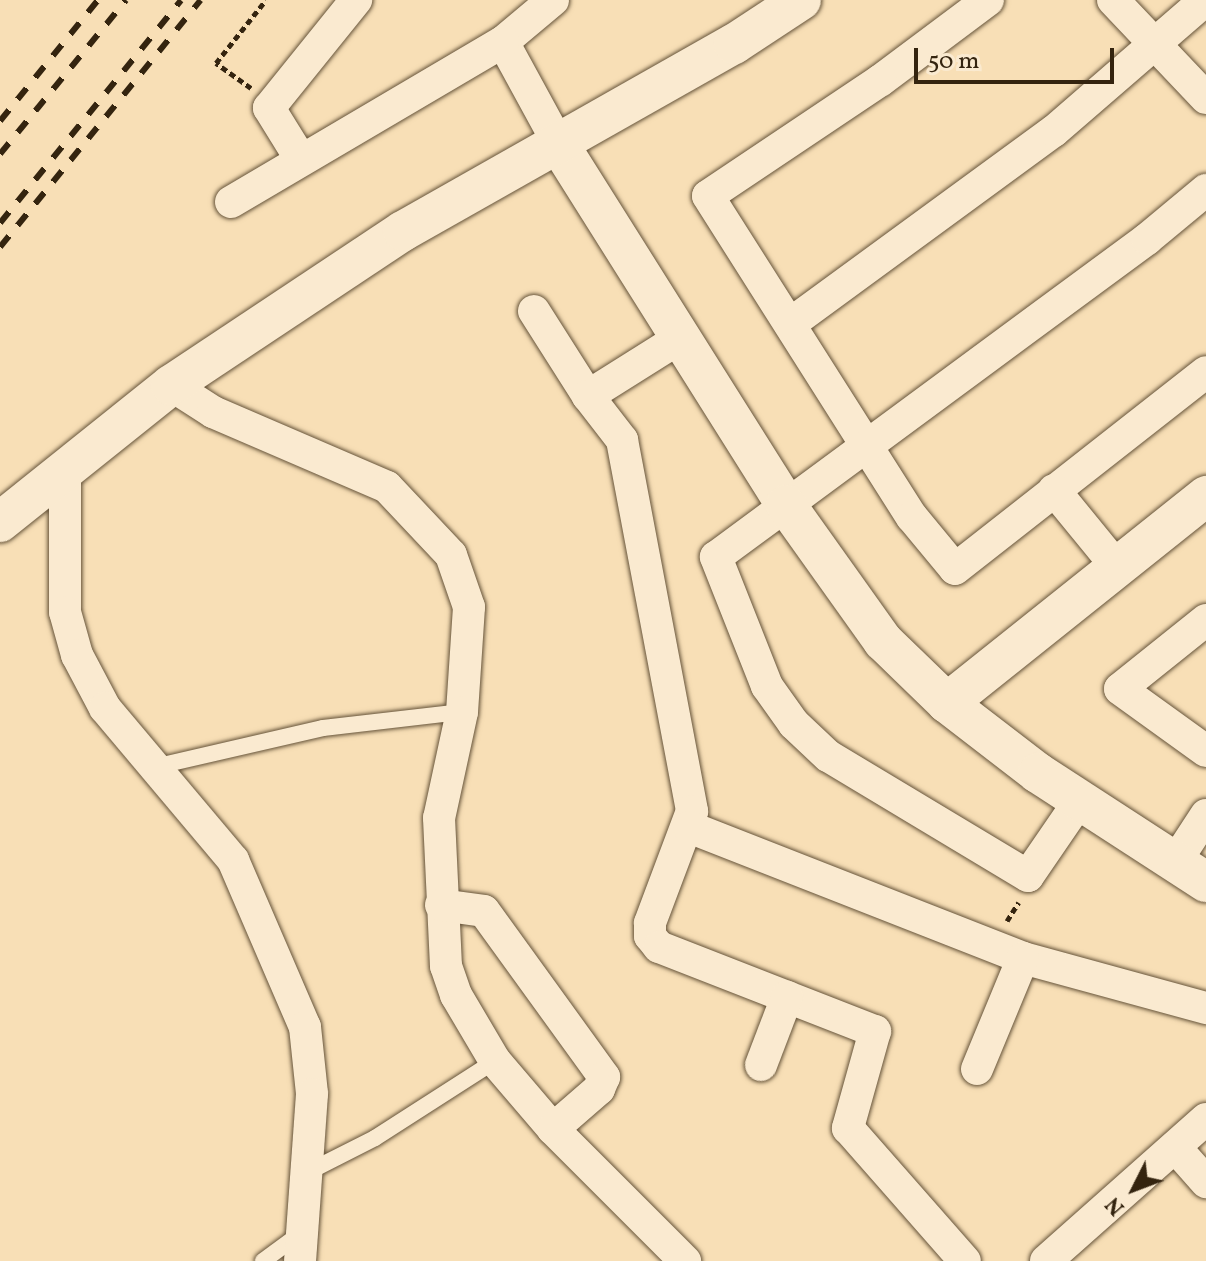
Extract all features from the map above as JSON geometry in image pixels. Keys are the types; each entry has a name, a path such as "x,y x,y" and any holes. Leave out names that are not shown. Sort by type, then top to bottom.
{"street":[{"path":"300,158 269,108 356,0"},
{"path":"231,202 300,158 503,42 553,0"},
{"path":"0,522 171,385 403,231 801,0"},
{"path":"988,0 881,80 708,196 912,517 955,569 1206,372"},
{"path":"1113,0 1206,98"},
{"path":"790,324 1054,131 1157,46 1205,0"},
{"path":"503,42 558,143 680,338 786,505 883,641 947,703 1080,800 1191,871 1206,815"},
{"path":"1080,800 1028,876 828,756 794,724 767,686 716,557 868,447 1206,190"},
{"path":"534,311 588,396 622,440 692,811 689,827 650,923 650,936 659,947 875,1031 848,1128 965,1261"},
{"path":"588,396 680,338"},
{"path":"171,385 213,412 387,487 451,555 469,607 462,712 439,818 446,966 456,995 495,1061 553,1129 685,1261"},
{"path":"65,469 62,565 65,612 73,641 105,708 233,860 305,1027 312,1094 301,1246"},
{"path":"1054,490 1117,567"},
{"path":"947,703 1206,496"},
{"path":"1206,620 1120,689 1206,751"},
{"path":"689,827 1023,958 1206,1008"},
{"path":"441,905 484,911 604,1077 599,1089 553,1129"},
{"path":"977,1069 1023,958"},
{"path":"761,1065 787,997"},
{"path":"1046,1261 1206,1119"},
{"path":"1175,1147 1206,1182"}],"lane":[{"path":"154,767 323,728 462,712"},
{"path":"308,1172 375,1138 495,1061"},
{"path":"263,1261 301,1246"}],"path":[{"path":"266,0 216,63 272,104"},
{"path":"992,946 1028,887 1028,876"}],"railway":[{"path":"0,121 98,0"},
{"path":"0,154 126,0"},
{"path":"0,223 181,0"},
{"path":"0,247 201,0"}]}
